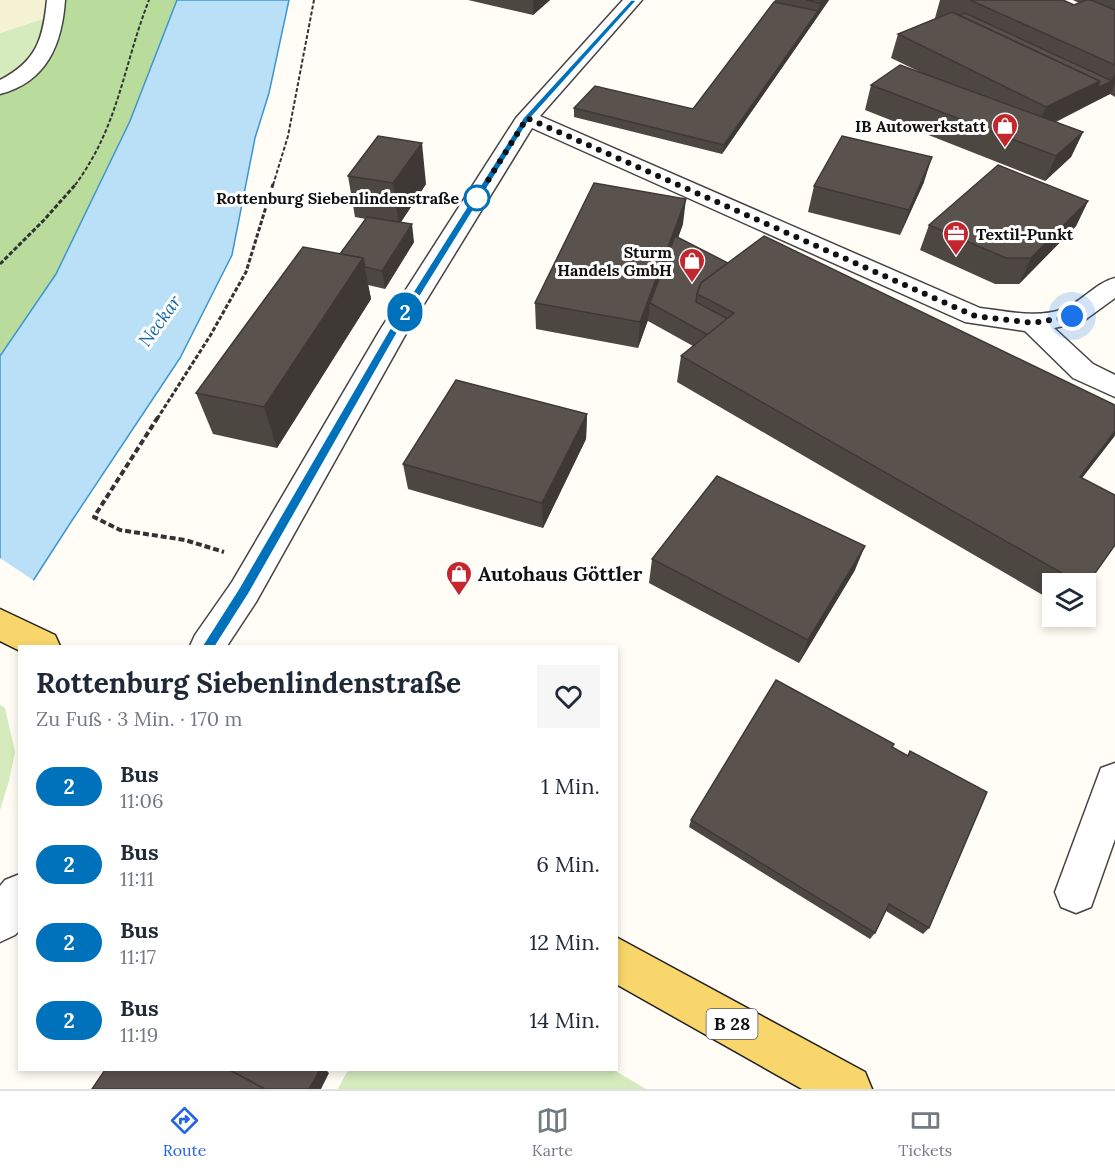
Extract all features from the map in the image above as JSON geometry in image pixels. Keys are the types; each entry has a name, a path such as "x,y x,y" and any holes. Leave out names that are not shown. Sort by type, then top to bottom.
{"main road":[{"path":"0,624 40,645"},
{"name":"B 28","path":"618,960 848,1089"}],"street":[{"path":"0,88 25,75 43,56 51,41 56,0"},
{"path":"209,645 260,562 394,330 527,118 633,0"},
{"path":"527,118 975,316 1033,323 1072,316 1115,286"},
{"path":"1033,323 1083,371 1115,387"},
{"path":"1076,892 1115,781"},
{"path":"0,920 18,898"}],"path":[{"path":"0,264 51,214 84,173 105,137 149,0"},
{"path":"260,562 185,540 120,530 94,517 210,336 246,272 288,135 314,0"}],"shaded area":[{"path":"0,0 51,0 49,17 0,33"}],"green space":[{"path":"64,0 177,0 130,121 56,274 0,356 0,89 25,73"},
{"path":"49,17 42,39 33,56 0,82 0,33"},
{"path":"0,705 5,708 15,752 0,810"},
{"path":"347,1071 616,1071 646,1089 338,1089"}],"water":[{"name":"Neckar","path":"177,0 289,0 269,93 255,138 232,255 180,358 0,632 0,356 56,274 130,121"}],"pier":[{"path":"0,558 36,582 0,635"}],"building":[{"path":"806,0 822,0 820,3"},
{"path":"970,0 1063,0 1074,5 1091,0 1115,10 1115,65"},
{"path":"774,2 818,11 724,145 574,108 595,86 693,109"},
{"path":"952,12 1100,81 1046,107 898,34"},
{"path":"965,13 1112,81 1097,88 1100,81 959,15"},
{"path":"900,65 1083,132 1056,156 871,85"},
{"path":"378,136 422,143 393,183 348,176"},
{"path":"842,136 932,157 909,210 814,186"},
{"path":"998,165 1088,201 1031,258 1006,258 929,225"},
{"path":"594,183 686,199 640,322 535,303"},
{"path":"367,217 412,224 382,271 365,267 363,258 340,254"},
{"path":"675,236 728,263 701,283 697,294 696,302 728,319 708,335 650,303"},
{"path":"764,236 1115,405 1115,431 1080,477 1115,495 1115,545 1095,573 1062,573 681,356 734,313 697,294 701,283"},
{"path":"303,247 363,258 264,407 196,393"},
{"path":"456,380 587,414 542,503 403,464"},
{"path":"717,476 865,546 808,640 652,559"},
{"path":"776,680 894,744 892,747 908,756 910,751 987,792 929,928 889,904 875,933 691,820"},
{"path":"104,1071 232,1071 265,1089 92,1089"},
{"path":"232,1071 319,1071 309,1089 265,1089"}],"bus line":[{"name":"2","path":"209,645 244,592 394,330 527,118 633,0"}],"place":[{"name":"IB Autowerkstatt","path":"1005,149"},
{"name":"Rottenburg Siebenlindenstraße","path":"477,198"},
{"name":"Textil-Punkt","path":"956,257"},
{"name":"Sturm Handels GmbH","path":"692,284"},
{"name":"Autohaus Göttler","path":"459,597"}],"route":[{"path":"477,198 527,118 975,316 1033,323 1072,316"}]}
